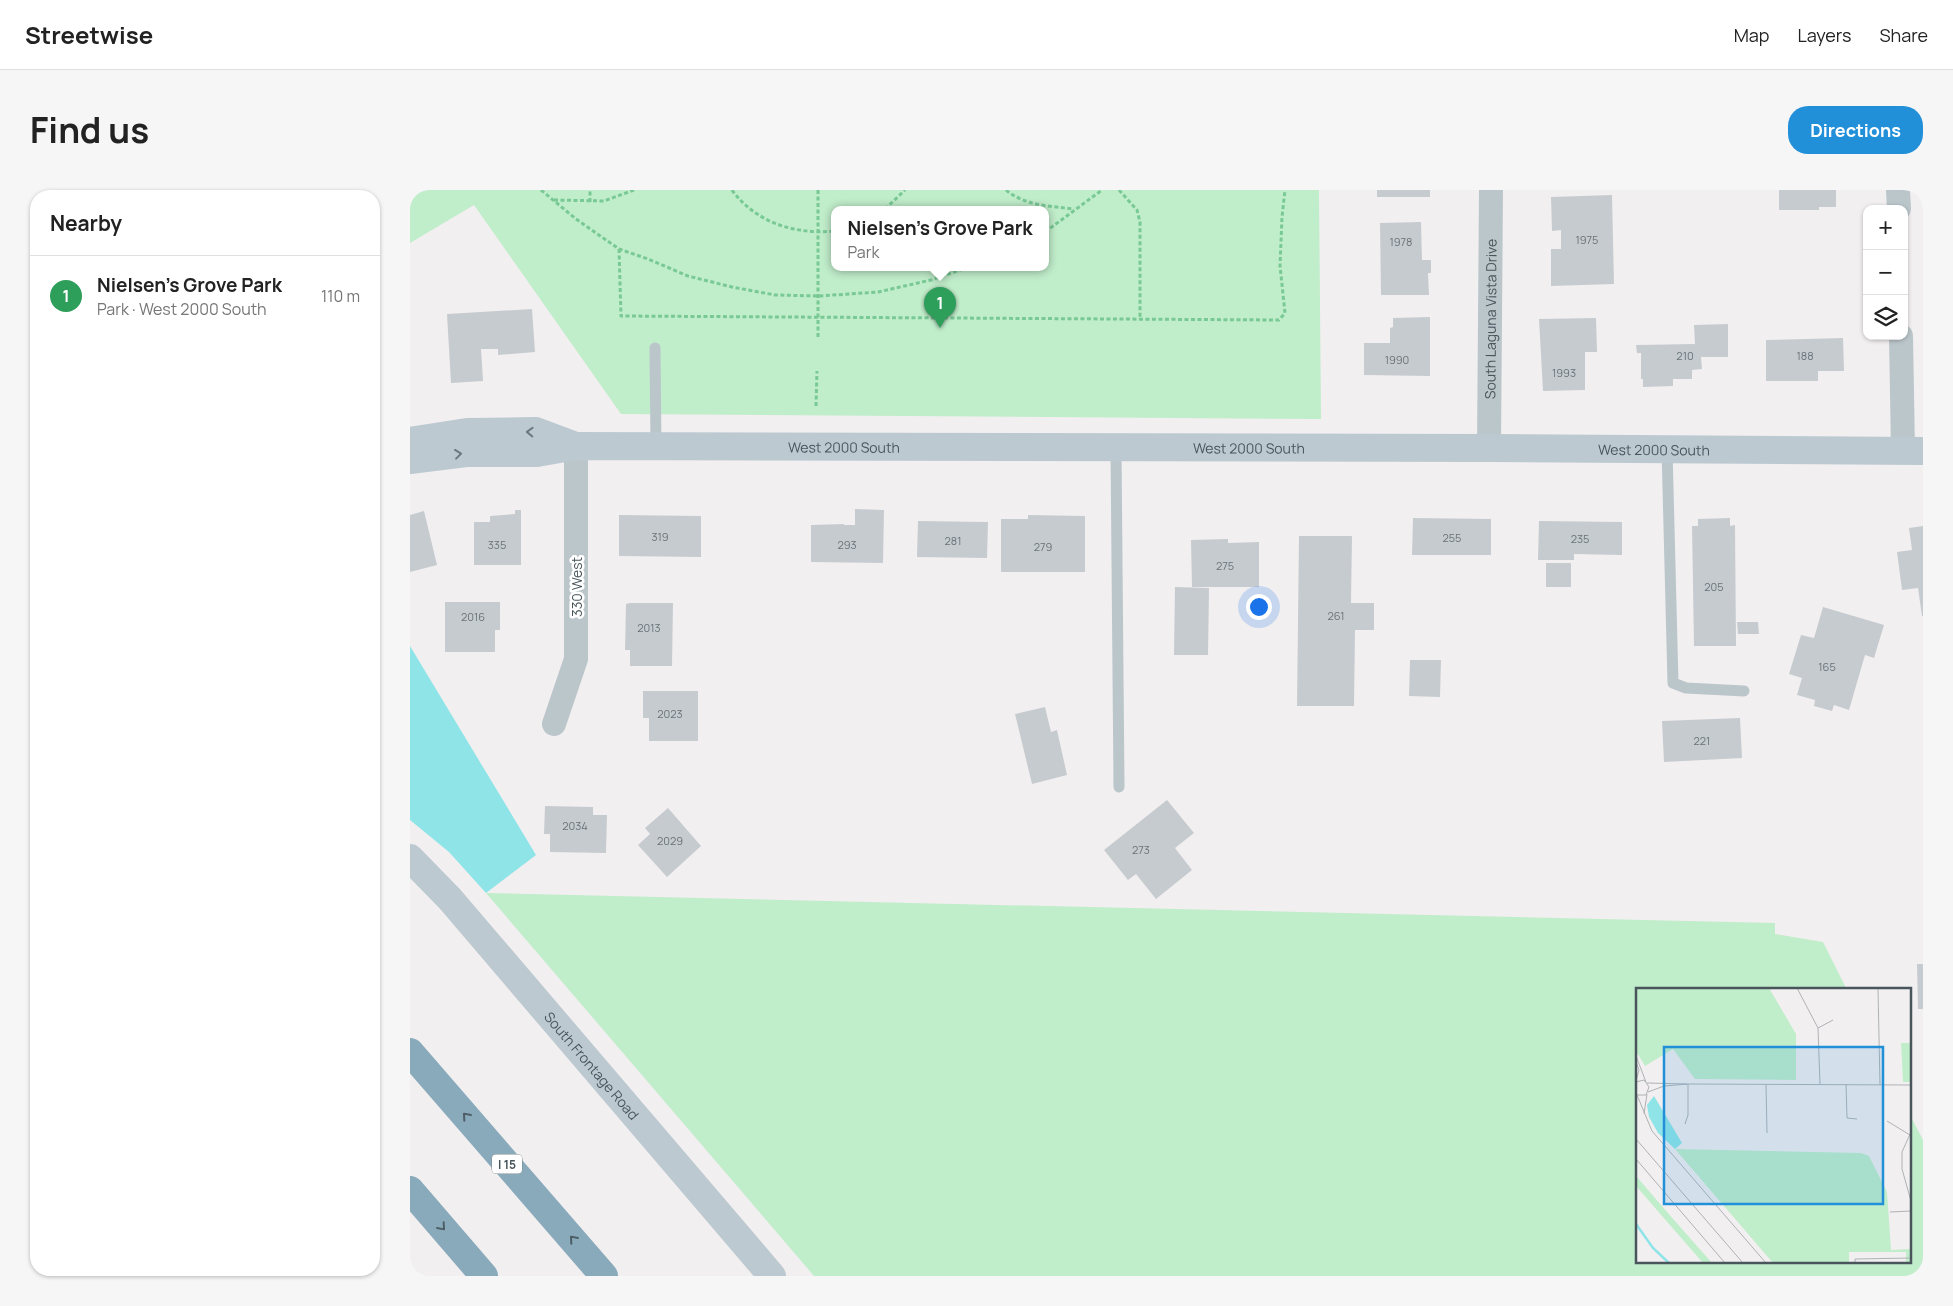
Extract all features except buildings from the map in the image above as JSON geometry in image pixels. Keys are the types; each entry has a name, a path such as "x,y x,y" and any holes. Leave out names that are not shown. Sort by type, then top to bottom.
{"highway":[{"name":"I 15","path":"410,1052 604,1276"},
{"path":"410,1190 484,1276"}],"street":[{"name":"South Laguna Vista Drive","path":"1489,448 1490,190"},
{"path":"1898,190 1899,205"},
{"path":"1901,340 1913,451"},
{"name":"West 2000 South","path":"410,441 467,432 536,431 576,446"},
{"name":"West 2000 South","path":"410,460 466,453 537,453 576,446 1913,451"},
{"name":"330 West","path":"554,724 576,659 576,446"},
{"name":"South Frontage Road","path":"410,858 450,899 772,1276"}],"lane":[{"path":"655,348 656,447"},
{"path":"1116,448 1119,788"},
{"path":"1667,449 1673,683 1686,688 1744,691"}],"path":[{"path":"542,190 576,219 619,249 688,276 732,287 775,294 819,296 878,292 931,280 957,271"},
{"path":"590,190 590,202"},
{"path":"554,200 604,201 634,190"},
{"path":"732,190 738,199 757,214 779,227 818,232 831,231"},
{"path":"818,190 818,337"},
{"path":"888,206 904,190"},
{"path":"1006,190 1012,195 1028,202 1074,209"},
{"path":"1049,229 1102,190"},
{"path":"1118,190 1137,210 1140,222 1140,319"},
{"path":"619,249 621,316 1279,320 1285,313 1280,266 1282,217 1286,190"},
{"path":"816,406 817,371"}],"green space":[{"path":"410,190 1319,190 1321,419 621,414 474,205 410,243"},
{"path":"486,893 1775,923 1775,934 1823,942 1846,988 1636,988 1636,1264 1910,1264 1910,1115 1923,1140 1923,1276 814,1276"}],"water":[{"path":"410,646 536,855 486,893 449,852 410,820"}],"place":[{"name":"Nielsen's Grove Park","path":"940,328"}]}
